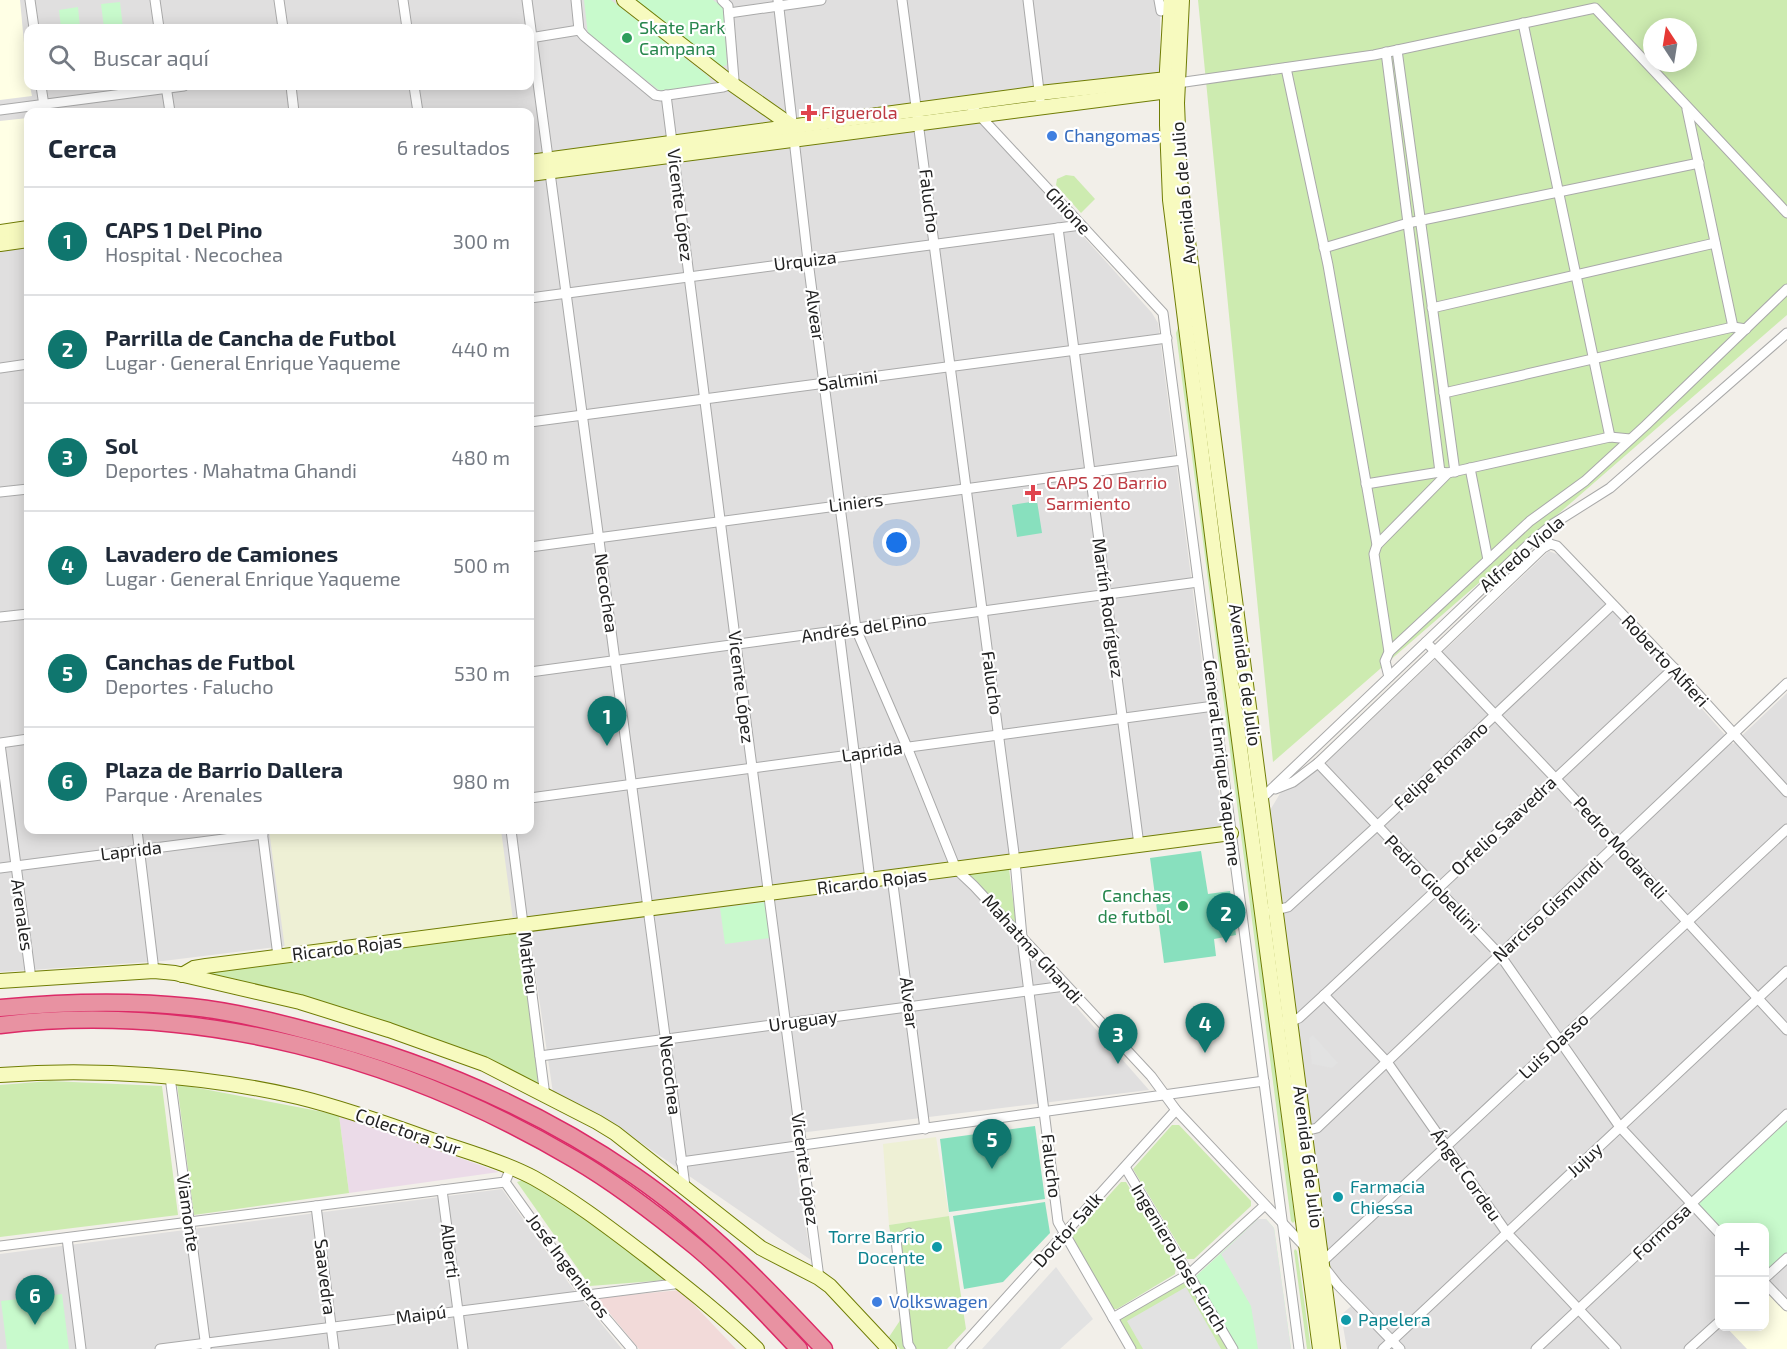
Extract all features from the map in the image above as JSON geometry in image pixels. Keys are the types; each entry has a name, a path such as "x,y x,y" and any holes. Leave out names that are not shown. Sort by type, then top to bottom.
{"highway":[{"path":"0,1008 79,1002 192,1007 267,1020 336,1038 398,1056 453,1077 506,1101 556,1128 636,1177 711,1235 754,1275 824,1349"},
{"path":"0,1025 94,1020 203,1027 288,1043 350,1059 445,1094 492,1114 566,1154 637,1201 723,1271 799,1349"}],"main road":[{"path":"624,0 793,133"},
{"name":"Avenida 6 de Julio","path":"1171,0 1173,84 1181,190 1230,572 1266,794 1276,911 1333,1349"},
{"name":"Avenida 6 de Julio","path":"1182,0 1173,84 1170,200 1276,1028 1320,1349"},
{"path":"918,116 968,103 1040,100 1173,84"},
{"path":"534,163 550,165 918,116 979,115 1040,100"},
{"path":"534,172 550,165"},
{"path":"0,232 24,229"},
{"path":"0,244 24,241"},
{"name":"Ricardo Rojas","path":"182,975 194,968 206,966 1231,834"},
{"name":"Ricardo Rojas","path":"1015,862 1231,834"},
{"name":"Ricardo Rojas","path":"769,894 892,878"},
{"path":"0,981 154,971 182,975 300,1002 389,1030 484,1064 615,1133 761,1248 819,1278 843,1298 889,1349"},
{"name":"Colectora Sur","path":"0,1075 98,1074 195,1079 297,1097 390,1125 508,1175 531,1177 601,1221 682,1283 757,1349"}],"street":[{"path":"30,0 33,24"},
{"path":"155,0 158,24"},
{"path":"279,0 282,24"},
{"path":"403,0 406,24"},
{"name":"Necochea","path":"527,0 530,24"},
{"path":"576,0 579,30 655,95 732,84 734,80 729,13 728,6 722,0"},
{"path":"729,13 778,3 821,0"},
{"name":"Falucho","path":"902,0 1015,862 1022,937 1058,1222 1131,1349"},
{"path":"1028,0 1040,100"},
{"path":"1159,0 1161,11"},
{"name":"Alvear","path":"778,3 808,261 856,629"},
{"path":"1173,84 1386,52 1595,8 1787,213"},
{"path":"1523,23 1610,437"},
{"path":"534,38 579,30"},
{"path":"1389,652 1374,554 1377,545 1448,472 1444,393 1397,50"},
{"path":"1386,52 1408,223 1448,472"},
{"name":"Necochea","path":"534,58 684,1186"},
{"path":"1286,68 1324,248 1377,545"},
{"path":"42,90 44,108"},
{"path":"50,108 149,90"},
{"path":"166,90 169,108"},
{"path":"291,90 294,108"},
{"path":"415,90 417,108"},
{"name":"Vicente López","path":"666,95 819,1278"},
{"name":"Ghione","path":"968,103 1160,308 1164,321"},
{"path":"1687,106 1732,327"},
{"path":"0,110 24,109"},
{"path":"1324,248 1420,220 1699,163"},
{"name":"Urquiza","path":"534,297 1081,225"},
{"name":"Martín Rodríguez","path":"1058,228 1139,845"},
{"path":"1432,308 1715,243"},
{"path":"1389,677 1385,661 1389,652 1530,521 1585,481 1630,440 1787,289"},
{"name":"General Enrique Yaqueme","path":"1164,321 1299,1349"},
{"path":"1444,393 1732,327 1746,329"},
{"name":"Alfredo Viola","path":"1266,794 1540,534 1610,488 1787,333"},
{"name":"Salmini","path":"534,422 1167,338"},
{"path":"0,368 24,365"},
{"path":"1366,484 1470,468 1610,437 1630,440"},
{"name":"Liniers","path":"534,546 1182,460"},
{"path":"1470,468 1488,560"},
{"path":"0,492 24,489"},
{"name":"Roberto Alfieri","path":"1540,534 1550,544 1557,546 1674,668 1787,792"},
{"name":"Alfredo Viola","path":"1247,801 1293,782 1318,763 1550,544"},
{"name":"Andrés del Pino","path":"534,671 1198,582"},
{"name":"Felipe Romano","path":"1262,913 1288,907 1612,605"},
{"path":"0,618 24,615"},
{"name":"Mahatma Ghandi","path":"856,629 957,870 1151,1076 1176,1110 1281,1223 1322,1263 1338,1285 1400,1349"},
{"path":"839,631 870,880"},
{"name":"Pedro Modarelli","path":"1426,642 1556,778 1787,1030"},
{"name":"Orfelio Saavedra","path":"1276,1028 1299,1018 1674,668"},
{"name":"Narciso Gismundi","path":"1305,1131 1317,1128 1787,683"},
{"name":"Laprida","path":"534,797 1214,706"},
{"path":"0,743 24,740"},
{"name":"Arenales","path":"0,743 31,979"},
{"name":"Pedro Giobellini","path":"1318,763 1500,955 1620,1127 1715,1230"},
{"name":"Luis Dasso","path":"1322,1263 1787,829"},
{"path":"138,834 154,971"},
{"name":"Laprida","path":"0,867 248,834"},
{"path":"262,834 278,957"},
{"name":"Matheu","path":"511,834 520,927 545,1096"},
{"name":"Alvear","path":"892,878 925,1129"},
{"name":"Jujuy","path":"1383,1349 1787,970"},
{"name":"Uruguay","path":"540,1056 1065,986"},
{"name":"Ángel Cordeu","path":"1324,995 1387,1062 1507,1233 1616,1349"},
{"name":"Viamonte","path":"170,1077 206,1346"},
{"path":"681,1162 1264,1081"},
{"name":"Doctor Salk","path":"960,1349 1176,1110"},
{"name":"Formosa","path":"1536,1349 1787,1114"},
{"name":"Ingeniero Jose Funch","path":"1125,1167 1233,1349"},
{"path":"0,1246 442,1190 508,1175"},
{"name":"José Ingenieros","path":"508,1175 585,1294 632,1349"},
{"name":"Alberti","path":"442,1190 463,1349"},
{"path":"1113,1318 1189,1274 1265,1205"},
{"name":"Saavedra","path":"316,1206 334,1349"},
{"path":"909,1233 896,1240 908,1344 911,1349"},
{"path":"67,1238 81,1349"},
{"path":"1767,1277 1787,1258"},
{"name":"Maipú","path":"160,1349 206,1346 331,1327 682,1283"},
{"path":"1769,1286 1787,1306"},
{"path":"1689,1349 1715,1325"}],"shaded area":[{"path":"0,0 1157,0 1160,18 1160,75 961,100 1152,313 1158,323 1224,830 953,866 1149,1090 791,1134 811,1260 631,1136 553,1093 527,916 163,961 0,972"},
{"path":"0,0 20,0 24,43 24,90 31,90 32,96 0,100"},
{"path":"24,118 24,222 0,225 0,121"},
{"path":"1549,551 1559,555 1666,668 1733,744 1787,693 1787,1349 1347,1349 1341,1315 1356,1302 1329,1264 1281,923 1269,812 1281,792 1326,763"},
{"path":"270,834 502,834 513,920 285,949"},
{"path":"1313,1035 1338,1063 1332,1068 1312,1064 1309,1038"},
{"path":"339,1115 499,1172 349,1193"},
{"path":"936,1137 949,1216 889,1225 883,1144"},
{"path":"502,1189 573,1289 622,1349 0,1349 0,1254"},
{"path":"1258,1219 1266,1219 1274,1228 1291,1349 1258,1349 1251,1306 1221,1254"},
{"path":"1056,1267 1093,1319 1060,1349 982,1349"},
{"path":"1186,1287 1221,1349 1143,1349 1127,1321"},
{"path":"680,1290 736,1349 639,1349 597,1298"},
{"path":"1769,1290 1787,1309 1787,1349 1747,1349 1730,1331 1769,1331"}],"green space":[{"path":"584,0 611,0 709,77 711,84 660,91 588,35"},
{"path":"634,0 713,0 724,8 727,65 720,67"},
{"path":"1198,0 1787,0 1787,315 1273,762"},
{"path":"120,2 123,24 104,24 101,4"},
{"path":"78,7 80,24 61,24 59,10"},
{"path":"1066,175 1074,176 1095,199 1081,213 1056,185 1057,179"},
{"path":"1178,328 1295,1221 1293,1223 1176,333"},
{"path":"1037,501 1042,533 1017,537 1012,505"},
{"path":"1201,851 1208,894 1230,891 1236,935 1214,939 1216,956 1164,963 1150,858"},
{"path":"1009,869 1016,923 968,874"},
{"path":"765,902 770,938 725,944 720,908"},
{"path":"523,928 545,1096 484,1064 300,1002 208,974 214,970"},
{"path":"50,1081 162,1086 178,1215 0,1237 0,1085"},
{"path":"177,1084 339,1115 349,1193 194,1215"},
{"path":"1787,1121 1787,1252 1769,1269 1769,1223 1716,1223 1697,1203"},
{"path":"1172,1125 1179,1125 1251,1201 1251,1206 1194,1259 1187,1259 1133,1169"},
{"path":"1035,1126 1045,1199 949,1212 940,1139"},
{"path":"523,1180 603,1229 668,1280 590,1286 517,1182"},
{"path":"1121,1182 1126,1182 1176,1266 1175,1274 1117,1309 1113,1309 1072,1236"},
{"path":"1045,1202 1050,1233 1003,1282 964,1289 953,1216"},
{"path":"949,1216 966,1329 947,1349 900,1349 889,1337 903,1316 889,1225"},
{"path":"1258,1219 1266,1219 1274,1228 1291,1349 1237,1349 1195,1277"},
{"path":"1295,1249 1297,1251 1311,1349 1307,1349"},
{"path":"1188,1279 1228,1349 1136,1349 1118,1319"},
{"path":"62,1294 69,1349 7,1349 1,1301"}],"place":[{"name":"Skate Park Campana","path":"627,38"},
{"name":"Figuerola","path":"809,113"},
{"name":"Changomas","path":"1052,136"},
{"name":"CAPS 20 Barrio Sarmiento","path":"1033,493"},
{"name":"CAPS 1 Del Pino","path":"607,746"},
{"name":"Canchas de futbol","path":"1183,906"},
{"name":"Parrilla de Cancha de Futbol","path":"1226,943"},
{"name":"Lavadero de Camiones","path":"1205,1053"},
{"name":"Sol","path":"1118,1064"},
{"name":"Canchas de Futbol","path":"992,1169"},
{"name":"Farmacia Chiessa","path":"1338,1197"},
{"name":"Torre Barrio Docente","path":"937,1247"},
{"name":"Volkswagen","path":"877,1302"},
{"name":"Papelera","path":"1346,1320"},
{"name":"Plaza de Barrio Dallera","path":"35,1325"}]}
